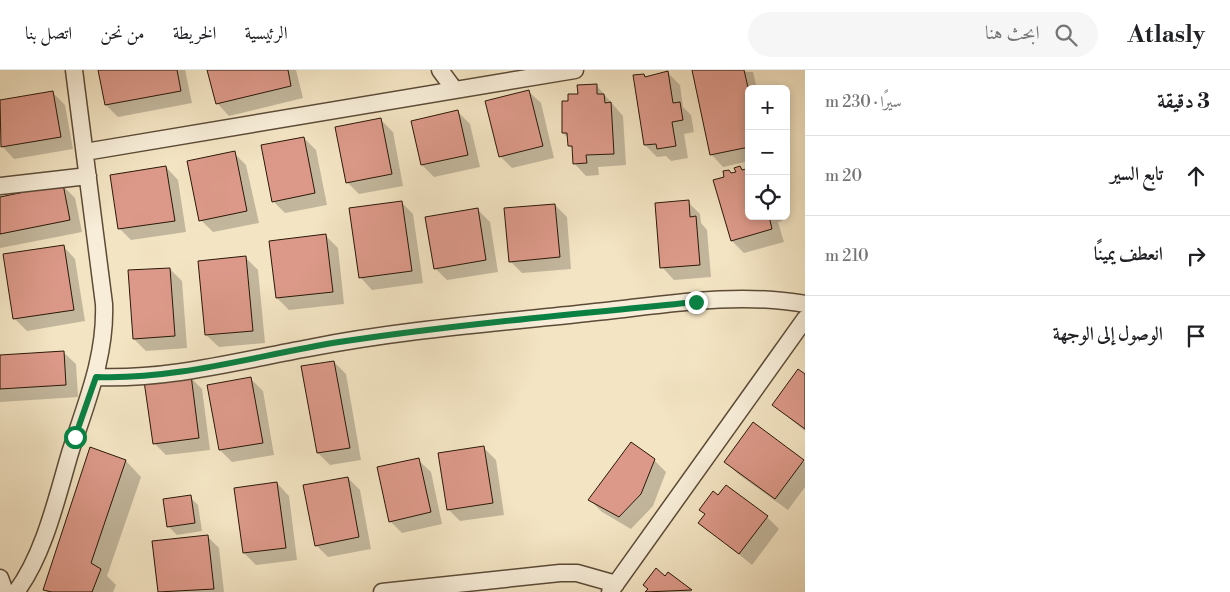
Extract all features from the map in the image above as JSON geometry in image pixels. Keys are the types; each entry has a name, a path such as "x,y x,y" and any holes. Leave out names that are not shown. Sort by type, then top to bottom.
{"street":[{"path":"16,592 35,559 96,377 104,332 104,304 74,70"},
{"path":"440,70 454,89"},
{"path":"85,152 575,70"},
{"path":"0,186 88,176"},
{"path":"96,377 124,378 154,375 214,367 387,335 659,306 739,299 805,304"},
{"path":"382,592 560,573 577,573 613,588 805,319"},
{"path":"0,578 4,592"}],"building":[{"path":"98,70 177,70 181,91 105,105"},
{"path":"207,70 288,70 291,86 216,104"},
{"path":"692,70 744,70 747,85 745,85 745,148 710,155"},
{"path":"668,71 673,103 680,102 683,120 672,122 676,146 657,149 656,144 644,145 633,75 644,74 645,77"},
{"path":"597,84 597,94 604,94 605,103 611,102 614,154 586,155 587,163 573,164 572,146 568,146 567,133 562,133 562,101 568,101 568,94 578,94 577,85"},
{"path":"529,90 543,146 499,157 485,101"},
{"path":"53,91 61,137 1,147 0,100"},
{"path":"458,110 468,155 421,165 411,121"},
{"path":"381,118 392,174 346,183 335,127"},
{"path":"304,137 315,193 272,202 261,145"},
{"path":"235,151 247,211 199,221 187,161"},
{"path":"166,166 175,221 118,229 110,175"},
{"path":"740,166 742,170 745,169 745,220 770,220 772,229 731,241 713,180 724,177 723,171 736,172 734,168"},
{"path":"63,184 70,220 0,234 0,197"},
{"path":"689,200 690,217 696,216 700,265 660,268 655,203"},
{"path":"402,201 412,271 359,278 349,208"},
{"path":"555,204 560,257 509,262 504,208"},
{"path":"478,208 486,260 434,269 425,217"},
{"path":"326,234 333,292 276,298 269,241"},
{"path":"64,245 74,310 13,319 3,254"},
{"path":"246,256 253,331 205,335 198,261"},
{"path":"170,268 175,336 133,339 128,270"},
{"path":"64,351 66,385 0,389 0,355"},
{"path":"334,361 350,448 317,453 301,366"},
{"path":"798,369 805,374 805,429 772,405"},
{"path":"191,375 199,438 153,444 144,381"},
{"path":"251,377 263,443 219,450 207,385"},
{"path":"753,422 804,460 775,499 724,462"},
{"path":"631,442 655,459 641,494 619,517 588,500"},
{"path":"484,446 493,503 447,510 438,453"},
{"path":"90,447 126,460 91,563 101,569 92,592 52,592 43,590"},
{"path":"419,458 431,512 389,522 377,467"},
{"path":"348,477 359,537 315,546 303,485"},
{"path":"277,482 286,548 243,553 234,488"},
{"path":"726,485 768,516 739,554 698,523 705,514 699,510 713,491 718,495"},
{"path":"191,495 195,523 167,527 163,499"},
{"path":"208,535 214,589 158,592 152,541"},
{"path":"656,568 665,576 668,572 692,590 645,592 648,589 643,585"}],"route":[{"path":"75,437 96,377 124,378 214,367 335,343 387,335 696,302"}]}
